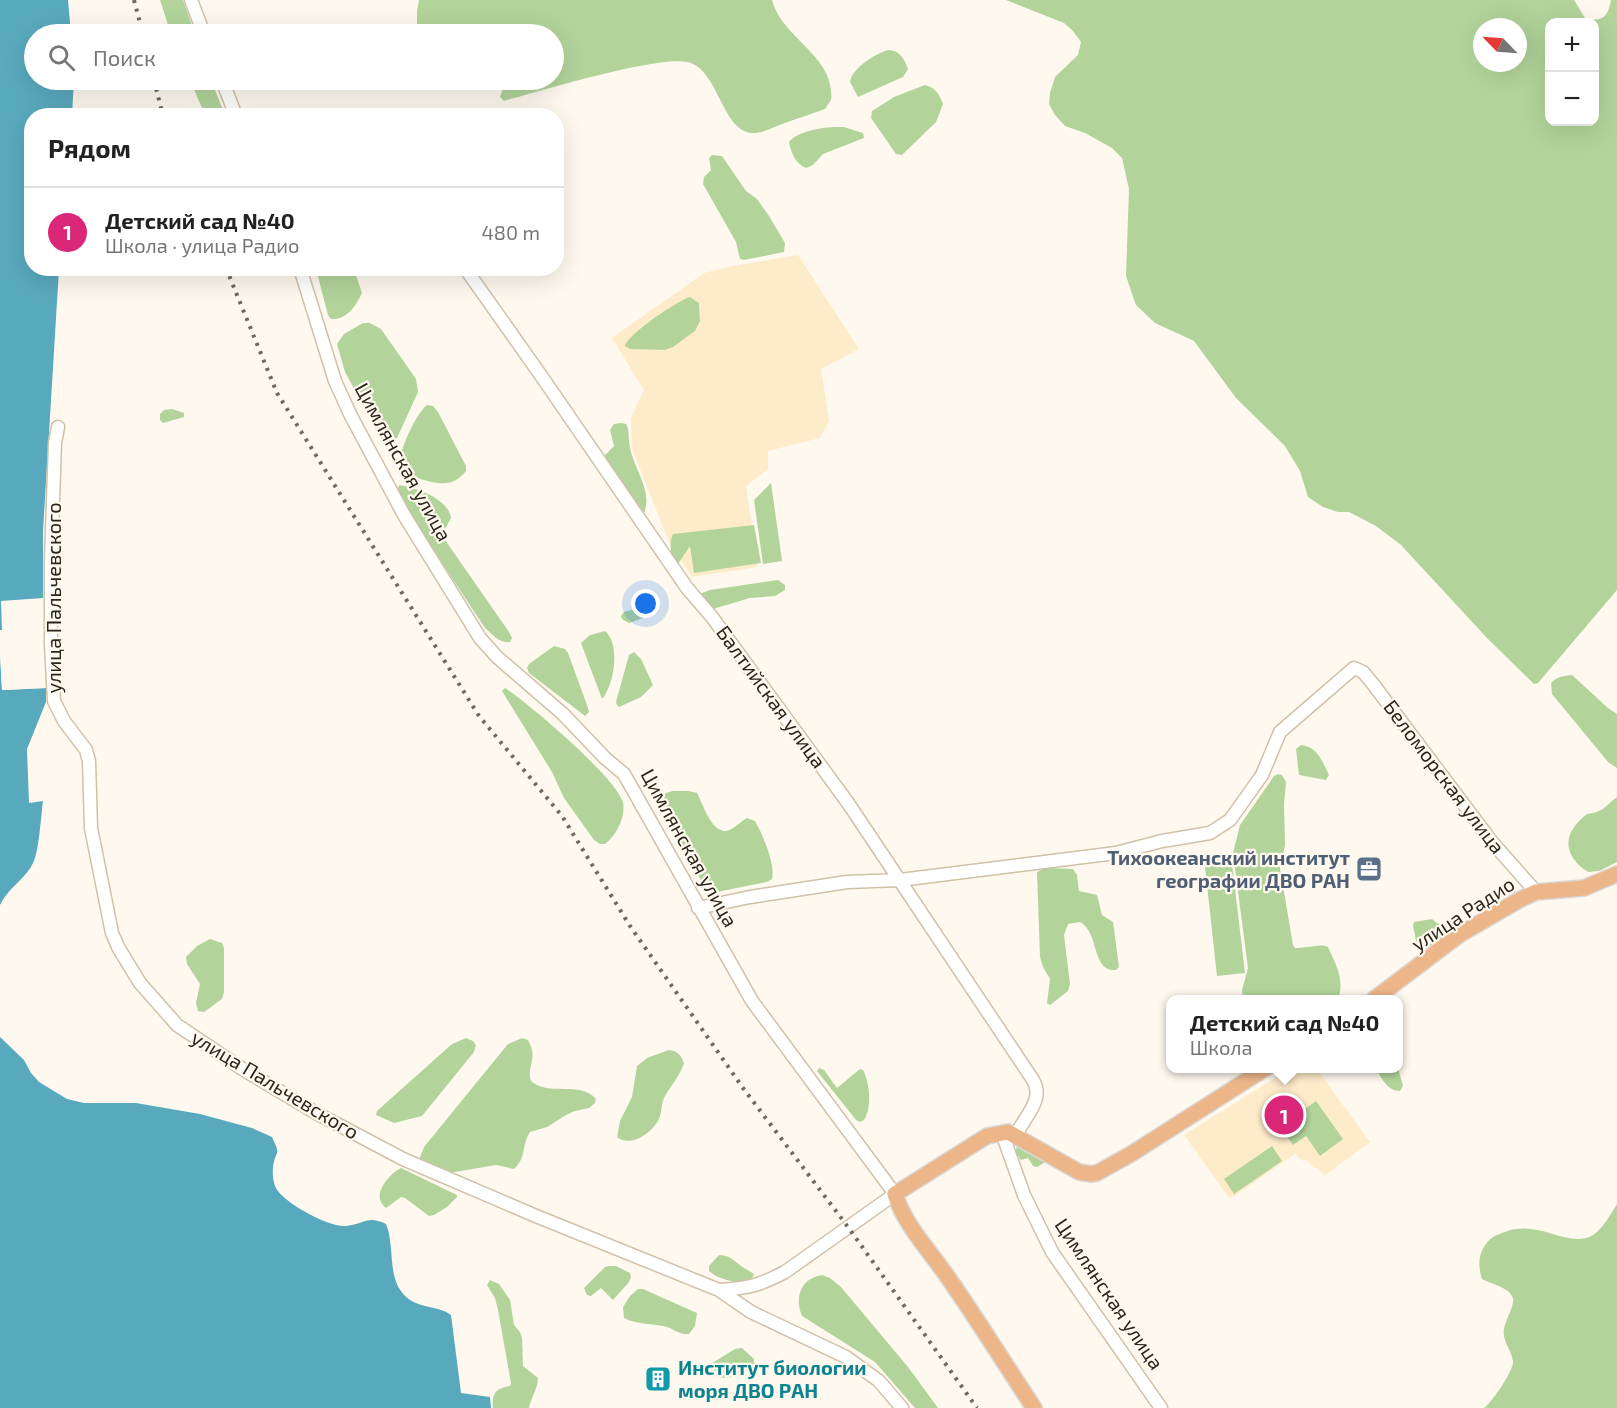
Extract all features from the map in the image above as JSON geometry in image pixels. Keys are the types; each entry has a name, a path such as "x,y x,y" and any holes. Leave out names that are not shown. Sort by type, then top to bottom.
{"main road":[{"name":"улица Радио","path":"1378,995 1496,912 1536,892 1584,888 1617,874"},
{"path":"1034,1408 915,1231 898,1204 895,1194 987,1136 1009,1134 1067,1166 1085,1174 1091,1174 1131,1154 1258,1073"}],"street":[{"path":"191,0 200,24"},
{"path":"226,90 233,108"},
{"name":"Цимлянская улица","path":"302,276 335,381 351,416 404,515 480,638 497,657 562,714 604,758 624,774 752,1001 895,1194"},
{"name":"Балтийская улица","path":"471,276 687,588 712,616 821,766 1038,1087 1038,1097 1009,1134"},
{"name":"улица Пальчевского","path":"58,427 55,443 51,560 54,701 64,721 86,750 89,761 91,828 108,919 118,947 140,983 182,1030 318,1114 403,1158 466,1187 718,1290 751,1312 846,1357 879,1381 902,1408"},
{"name":"Беломорская улица","path":"900,880 1116,853 1162,841 1210,833 1230,820 1262,775 1280,732 1354,668 1358,669 1373,684 1497,849 1536,892"},
{"path":"698,908 750,897 847,882 900,880"},
{"name":"Цимлянская улица","path":"1009,1134 1024,1195 1052,1252 1161,1408"},
{"path":"718,1290 750,1288 777,1276 895,1194"}],"shaded area":[{"path":"798,255 859,349 821,369 829,421 820,438 768,451 768,469 746,486 758,567 692,577 670,544 632,449 631,418 644,390 612,338 704,273"},
{"path":"1283,1073 1320,1073 1370,1142 1324,1176 1318,1168 1314,1168 1306,1159 1302,1161 1295,1154 1230,1199 1184,1135"}],"green space":[{"path":"160,0 183,0 191,24 168,24"},
{"path":"419,0 772,0 786,26 817,59 825,71 830,85 831,100 825,109 766,131 756,133 745,131 736,125 729,115 709,79 701,69 691,63 677,61 655,63 564,84 564,24 417,24"},
{"path":"1006,0 1574,0 1585,18 1545,18 1545,126 1599,126 1599,19 1606,14 1611,0 1617,0 1617,590 1538,683 1534,684 1487,638 1401,545 1376,526 1349,512 1338,512 1323,507 1308,497 1300,471 1285,446 1236,398 1194,341 1155,323 1136,305 1126,276 1129,189 1122,158 1112,148 1085,133 1065,126 1049,104 1055,77 1078,55 1081,42 1064,23"},
{"path":"888,50 899,53 905,62 908,69 903,77 858,97 850,82 855,72 865,62"},
{"path":"925,85 937,92 943,104 936,122 902,155 896,154 871,118 872,111 894,97"},
{"path":"194,90 215,90 222,108 202,108"},
{"path":"502,90 543,90 504,101 500,97"},
{"path":"844,127 863,133 864,138 823,154 813,165 806,168 799,164 789,142 803,133"},
{"path":"712,155 722,156 746,191 757,199 785,243 784,252 740,259 736,242 703,184 704,177 711,170 709,158"},
{"path":"318,276 356,276 362,293 354,307 346,315 337,319 331,319"},
{"path":"690,297 699,303 700,321 695,331 665,350 630,349 625,346 654,318"},
{"path":"363,323 370,323 381,329 416,379 418,392 397,438 388,445 379,435 345,372 337,344 344,334"},
{"path":"427,405 433,406 438,412 466,466 466,471 452,482 428,481 414,477 399,468 408,435"},
{"path":"172,409 184,413 184,417 163,423 160,420 160,414 164,410"},
{"path":"614,424 626,424 632,456 645,488 644,513 604,456 614,446 610,430"},
{"path":"771,483 782,561 763,564 754,500"},
{"path":"399,485 430,495 449,511 451,518 443,537 509,632 512,638 510,642 500,640 485,628 409,513 397,492"},
{"path":"754,525 761,563 694,573 690,546 674,567 671,554 673,534"},
{"path":"778,580 785,585 785,590 775,596 750,598 713,609 709,609 700,596 710,590"},
{"path":"654,603 660,605 657,613 629,623 622,619 624,612"},
{"path":"605,631 613,645 614,665 610,685 602,699 581,643 590,635"},
{"path":"554,646 565,649 568,653 589,712 585,716 529,673 527,668 529,664"},
{"path":"634,652 641,659 653,685 641,697 619,707 616,702 629,655"},
{"path":"1572,675 1617,714 1617,768 1608,762 1552,694 1551,683 1553,681"},
{"path":"505,688 571,742 606,777 617,792 624,808 622,820 605,844 594,840 564,798 552,772 502,691"},
{"path":"1301,745 1312,749 1319,756 1329,775 1326,780 1299,775 1296,749"},
{"path":"1282,775 1286,782 1285,845 1280,868 1293,945 1295,948 1328,947 1337,966 1341,985 1339,995 1243,995 1248,968 1233,853 1240,825 1274,776"},
{"path":"672,791 697,793 712,822 721,830 729,830 747,818 755,821 770,858 772,879 717,892 703,884 657,803 661,795"},
{"path":"1617,797 1617,862 1599,871 1588,872 1573,858 1568,844 1569,836 1587,814 1601,810"},
{"path":"1231,855 1245,973 1217,976 1204,858"},
{"path":"1046,868 1073,869 1077,875 1079,891 1097,895 1102,915 1113,922 1119,967 1116,970 1108,969 1103,965 1086,927 1080,922 1068,924 1064,935 1070,984 1068,991 1050,1005 1047,1003 1050,979 1040,957 1037,872"},
{"path":"1432,919 1437,923 1447,925 1448,934 1432,945 1418,950 1414,922"},
{"path":"210,939 222,943 224,948 224,992 222,999 204,1012 198,1011 196,1003 200,984 187,964 186,957 197,946"},
{"path":"466,1038 476,1045 474,1052 422,1116 394,1123 376,1115 377,1111 452,1044"},
{"path":"522,1038 528,1040 531,1047 531,1081 546,1088 582,1090 596,1099 595,1103 589,1108 566,1115 547,1127 530,1132 521,1160 514,1169 496,1165 449,1173 419,1160 424,1147 508,1044"},
{"path":"669,1050 679,1054 684,1063 664,1099 659,1119 646,1134 635,1140 628,1141 617,1137 620,1121 632,1097 637,1066 647,1058"},
{"path":"819,1068 824,1070 837,1088 860,1069 863,1070 869,1095 867,1115 864,1120 860,1122 856,1120 817,1071"},
{"path":"1379,1073 1399,1073 1403,1086 1400,1091 1395,1090"},
{"path":"1316,1101 1343,1139 1320,1156 1306,1136 1293,1145 1280,1127"},
{"path":"1018,1144 1047,1161 1037,1167 1033,1166 1028,1158 1021,1160 1015,1152"},
{"path":"1272,1146 1282,1161 1234,1194 1224,1179"},
{"path":"401,1168 457,1197 447,1207 429,1216 401,1197 386,1208 380,1198 380,1192 386,1181"},
{"path":"1617,1204 1617,1408 1484,1408 1502,1386 1512,1365 1512,1357 1504,1333 1513,1298 1508,1291 1482,1279 1480,1261 1483,1248 1494,1236 1516,1229 1538,1230 1568,1238 1586,1238 1600,1229"},
{"path":"719,1255 729,1257 754,1274 751,1280 729,1280 709,1271 709,1266"},
{"path":"616,1266 630,1273 629,1282 613,1300 601,1288 591,1296 587,1295 584,1288 605,1267"},
{"path":"822,1275 841,1287 908,1367 938,1408 915,1408 875,1362 802,1316 799,1302 801,1290 809,1280"},
{"path":"490,1280 499,1284 510,1300 514,1325 522,1338 523,1366 538,1378 529,1408 493,1408 496,1392 510,1386 511,1383 498,1310 495,1298 487,1285"},
{"path":"638,1289 643,1289 697,1313 695,1326 689,1334 624,1318 623,1307"},
{"path":"742,1348 754,1359 754,1365 738,1375 725,1378 708,1371 709,1365 735,1349"}],"water":[{"path":"0,0 68,0 70,24 24,24 24,90 73,90 72,108 24,108 24,276 59,276 43,531 43,598 1,601 2,630 0,630"},
{"path":"0,654 2,690 46,688 46,702 27,749 29,803 43,801 36,853 28,871 0,905"},
{"path":"0,1037 24,1060 39,1082 67,1099 84,1103 136,1103 200,1114 252,1128 272,1137 277,1151 273,1168 274,1183 286,1199 307,1213 339,1226 370,1220 386,1224 394,1275 402,1293 410,1300 451,1315 461,1393 490,1397 491,1408 0,1408"}],"pier":[{"path":"0,651 3,654 5,687 45,685 46,688 2,690"}],"railway":[{"path":"134,0 140,24"},
{"path":"156,90 161,108"},
{"path":"229,276 277,393 479,716 562,816 630,926 743,1088 848,1227 977,1408"}],"place":[{"name":"Тихоокеанский институт географии ДВО РАН","path":"1369,869"},
{"name":"Детский сад №40","path":"1284,1115"},
{"name":"Институт биологии моря ДВО РАН","path":"658,1379"}]}
